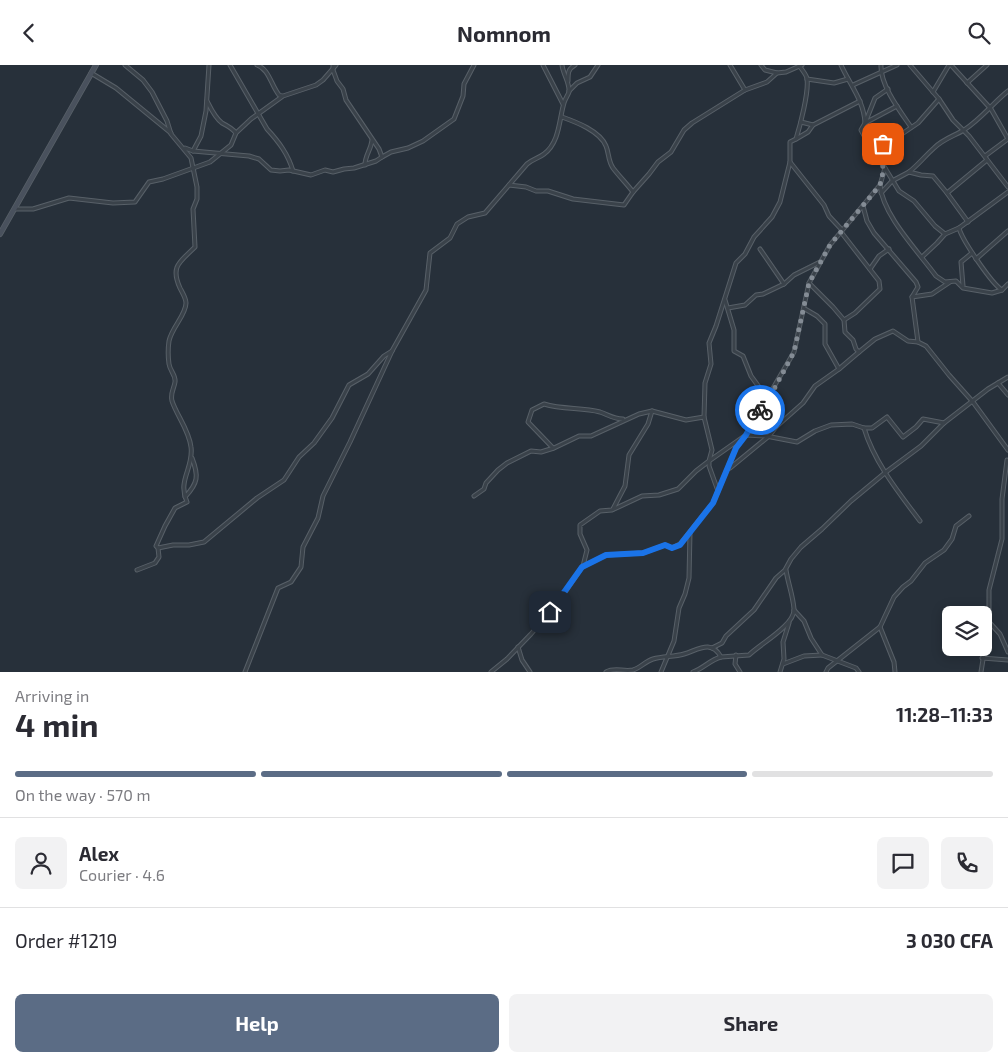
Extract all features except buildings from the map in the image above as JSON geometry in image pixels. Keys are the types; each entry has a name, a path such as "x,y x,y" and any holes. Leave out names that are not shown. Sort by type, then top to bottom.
{"main road":[{"path":"0,235 96,65"}],"street":[{"path":"125,65 143,80 152,92 167,121 171,134"},
{"path":"193,151 201,136 207,101 209,65"},
{"path":"230,65 267,129 290,159 294,171"},
{"path":"257,65 264,70"},
{"path":"263,65 278,95 283,96"},
{"path":"334,65 333,70 337,81 343,89 346,100 382,157"},
{"path":"184,148 193,151 249,156 259,159 271,170 294,171 311,175 324,170 338,172 365,165 376,161 390,152 408,148 423,141 454,119 463,96 464,83 474,65"},
{"path":"542,65 563,105"},
{"path":"562,65 564,76 568,82"},
{"path":"569,91 568,73 570,68 576,65"},
{"path":"245,672 278,588 291,582 301,567 303,547 318,518 322,496 350,442 392,351 426,290 430,253 450,237 457,224 468,217 485,213 534,158 544,154 554,140 562,117 563,105 569,91 577,83 590,77 598,65"},
{"path":"730,65 745,90"},
{"path":"762,65 765,70 777,73 786,72 800,65 807,79 801,122 796,139"},
{"path":"841,65 865,111 866,123"},
{"path":"882,65 881,72 888,89 911,127"},
{"path":"853,85 897,65"},
{"path":"910,65 1008,187"},
{"path":"933,92 950,65 991,109 1008,139 947,193"},
{"path":"966,83 987,65"},
{"path":"15,209 43,207 69,198 114,203 135,202 149,182 163,179 210,162 231,145 236,133 258,114 283,96 316,85 333,70"},
{"path":"91,73 116,88 171,134 191,158 197,187 197,199 193,209 195,247 178,262 176,273 186,303 182,314 174,326 169,341 169,366 174,375 175,383 171,394 191,447 191,456 183,493 187,502 175,508 165,526 156,546 159,557 155,563 137,570"},
{"path":"508,185 526,187 536,191 548,191 573,199 624,205 658,162 671,152 684,130 692,123 745,90 767,82 777,73"},
{"path":"807,79 834,83 848,79"},
{"path":"866,123 875,98 888,89"},
{"path":"881,193 892,181 909,172 920,163 934,147 950,136 964,130 991,109 1008,91"},
{"path":"873,152 911,127 931,110 939,99"},
{"path":"207,101 211,111 220,121 232,128 236,133"},
{"path":"719,492 709,466 712,451 704,417 705,383 711,364 709,343 736,263 745,255 754,237 772,217 780,202 790,161 790,142 808,132 813,125 860,101"},
{"path":"897,106 866,123 860,130 899,191 914,201 935,226 945,234"},
{"path":"562,117 597,133 606,147 613,168 633,192"},
{"path":"801,122 813,125"},
{"path":"365,165 365,156 371,149 372,139"},
{"path":"790,161 879,281 880,289 856,313 844,320"},
{"path":"884,168 880,185 881,193 892,217 936,276 945,282 956,281 963,288 992,293 1002,290 1008,284"},
{"path":"909,172 933,176 968,222"},
{"path":"582,567 606,555 643,553 665,545 672,548 680,545 709,510 719,492 736,448 746,435 794,352 809,283 820,262 830,245 880,185"},
{"path":"922,257 945,234 959,228 1008,192"},
{"path":"863,206 867,221 874,233 916,282 918,287 912,297 918,342"},
{"path":"959,228 961,235 976,259 996,287 1002,290"},
{"path":"976,259 1008,231"},
{"path":"760,249 784,284"},
{"path":"870,269 879,256 889,249"},
{"path":"963,288 961,262 972,253"},
{"path":"728,308 745,305 756,295 763,294 784,284 794,275 820,262"},
{"path":"912,297 932,294 950,282"},
{"path":"809,283 844,320 845,333 853,341 859,352"},
{"path":"725,300 734,330 734,351 743,356 751,376 768,398"},
{"path":"804,309 817,316 825,325 825,345 839,369"},
{"path":"729,469 769,436 776,427 803,403 815,385 839,369 875,339 893,331 908,341 918,342 926,346 973,402 1008,450"},
{"path":"158,549 204,541 257,498 284,480 332,418 350,385 368,374 384,356 392,351"},
{"path":"718,651 726,636 754,610 776,578 785,570 801,547 886,472 921,446 944,423 1008,377"},
{"path":"998,383 1008,395"},
{"path":"554,448 528,422 532,410 544,404 600,412 614,419 624,419"},
{"path":"759,410 776,427"},
{"path":"474,496 484,489 486,483 507,463 531,451 541,452 580,436 591,436 624,419 652,411 686,419 704,417"},
{"path":"612,510 625,486 629,455 648,424 652,411"},
{"path":"490,672 518,647 559,601 582,567 587,550 580,534 580,525 600,511 612,510 642,496 659,495 678,489 696,471 746,435 769,436 798,442 816,431 831,425 852,424 864,429 872,428 887,417 904,437 923,419 944,423"},
{"path":"864,429 868,441 886,472 920,521"},
{"path":"185,497 194,487 197,476 191,456"},
{"path":"989,606 989,590 1002,539 1002,499 1008,459"},
{"path":"826,672 828,668 880,627 894,597 911,581 925,563 944,550 952,539 956,526 969,516"},
{"path":"661,672 674,641 679,608 686,595 689,578 690,531"},
{"path":"780,672 784,663 783,641 794,609 785,570"},
{"path":"794,609 804,621 811,638 822,655"},
{"path":"693,672 702,669 713,659 749,655 790,620"},
{"path":"992,626 1000,634 1008,652"},
{"path":"880,627 894,662 895,672"},
{"path":"712,648 722,643"},
{"path":"518,647 522,660 530,672"},
{"path":"606,672 614,669 633,670 653,659 684,655 701,647 712,648 718,651 721,657"},
{"path":"736,655 735,664 740,672"},
{"path":"784,663 804,656 822,655 856,668 859,672"},
{"path":"981,672 982,658 1008,660"}],"way so far":[{"path":"760,410 773,391 794,352 809,283 830,245 880,185 884,168 873,152 883,144"}],"route":[{"path":"550,612 582,567 606,555 643,553 665,545 672,548 680,545 709,510 726,476 736,448 746,435 760,410"}]}
